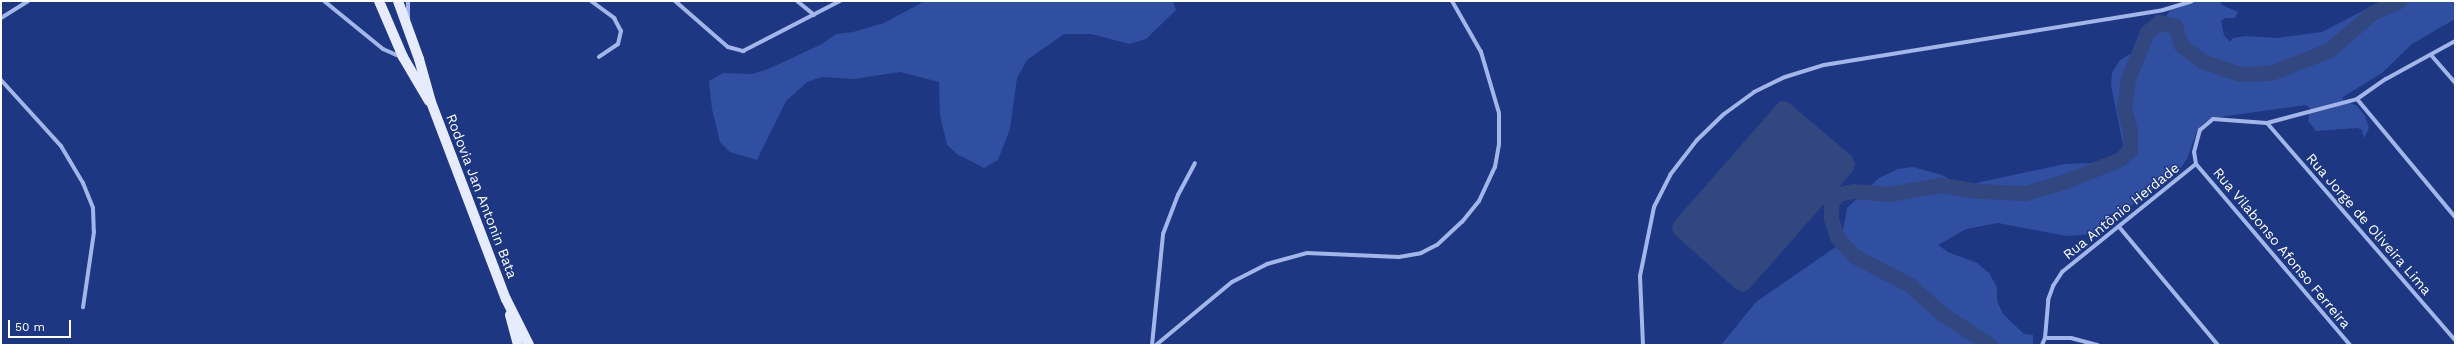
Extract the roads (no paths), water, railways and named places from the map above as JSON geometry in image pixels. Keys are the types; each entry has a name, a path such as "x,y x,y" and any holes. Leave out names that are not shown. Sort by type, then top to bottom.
{"main road":[{"name":"Rodovia Jan Antonin Bata","path":"379,1 403,57 420,90 431,102"},
{"name":"Rodovia Jan Antonin Bata","path":"398,1 428,86 431,102 506,299 529,345"},
{"path":"392,30 407,25"},
{"name":"Rodovia Jan Antonin Bata","path":"506,299 518,345"}],"street":[{"path":"1,18 28,1"},
{"path":"324,1 383,49 403,57"},
{"path":"407,25 408,1"},
{"path":"591,1 614,18 621,31 618,44 599,56"},
{"path":"675,1 736,50 743,51 840,1"},
{"path":"797,1 814,15"},
{"path":"1156,345 1232,282 1266,264 1307,253 1399,257 1421,253 1437,245 1462,222 1479,201 1495,167 1499,144 1499,113 1481,52 1452,1"},
{"path":"1643,345 1640,276 1654,207 1670,175 1697,140 1724,114 1754,92 1785,77 1824,65 2163,10 2192,1"},
{"name":"Rua Antônio Herdade","path":"2042,345 2045,338 2048,300 2053,286 2068,267 2120,228 2196,164 2196,139 2206,123 2213,119 2267,123 2292,118 2357,99 2386,79 2455,41"},
{"path":"2431,55 2455,83"},
{"path":"1,80 61,146 83,183 93,208 94,232 83,307"},
{"path":"2357,99 2455,217"},
{"name":"Rua Jorge de Oliveira Lima","path":"2267,123 2455,340"},
{"path":"1152,345 1163,234 1178,196 1195,164"},
{"name":"Rua Vilabonso Afonso Ferreira","path":"2196,164 2350,345"},
{"path":"2120,228 2218,345"},
{"path":"2045,338 2071,338 2098,345"}],"waterway":[{"path":"1990,345 1941,313 1910,285 1854,256 1837,237 1831,219 1831,204 1838,194 1854,191 1889,194 1941,185 1980,191 2025,193 2066,181 2120,159 2130,150 2130,131 2124,108 2128,79 2147,32 2159,22 2175,26 2181,45 2202,61 2239,74 2271,73 2329,50 2372,13 2399,1"}]}
